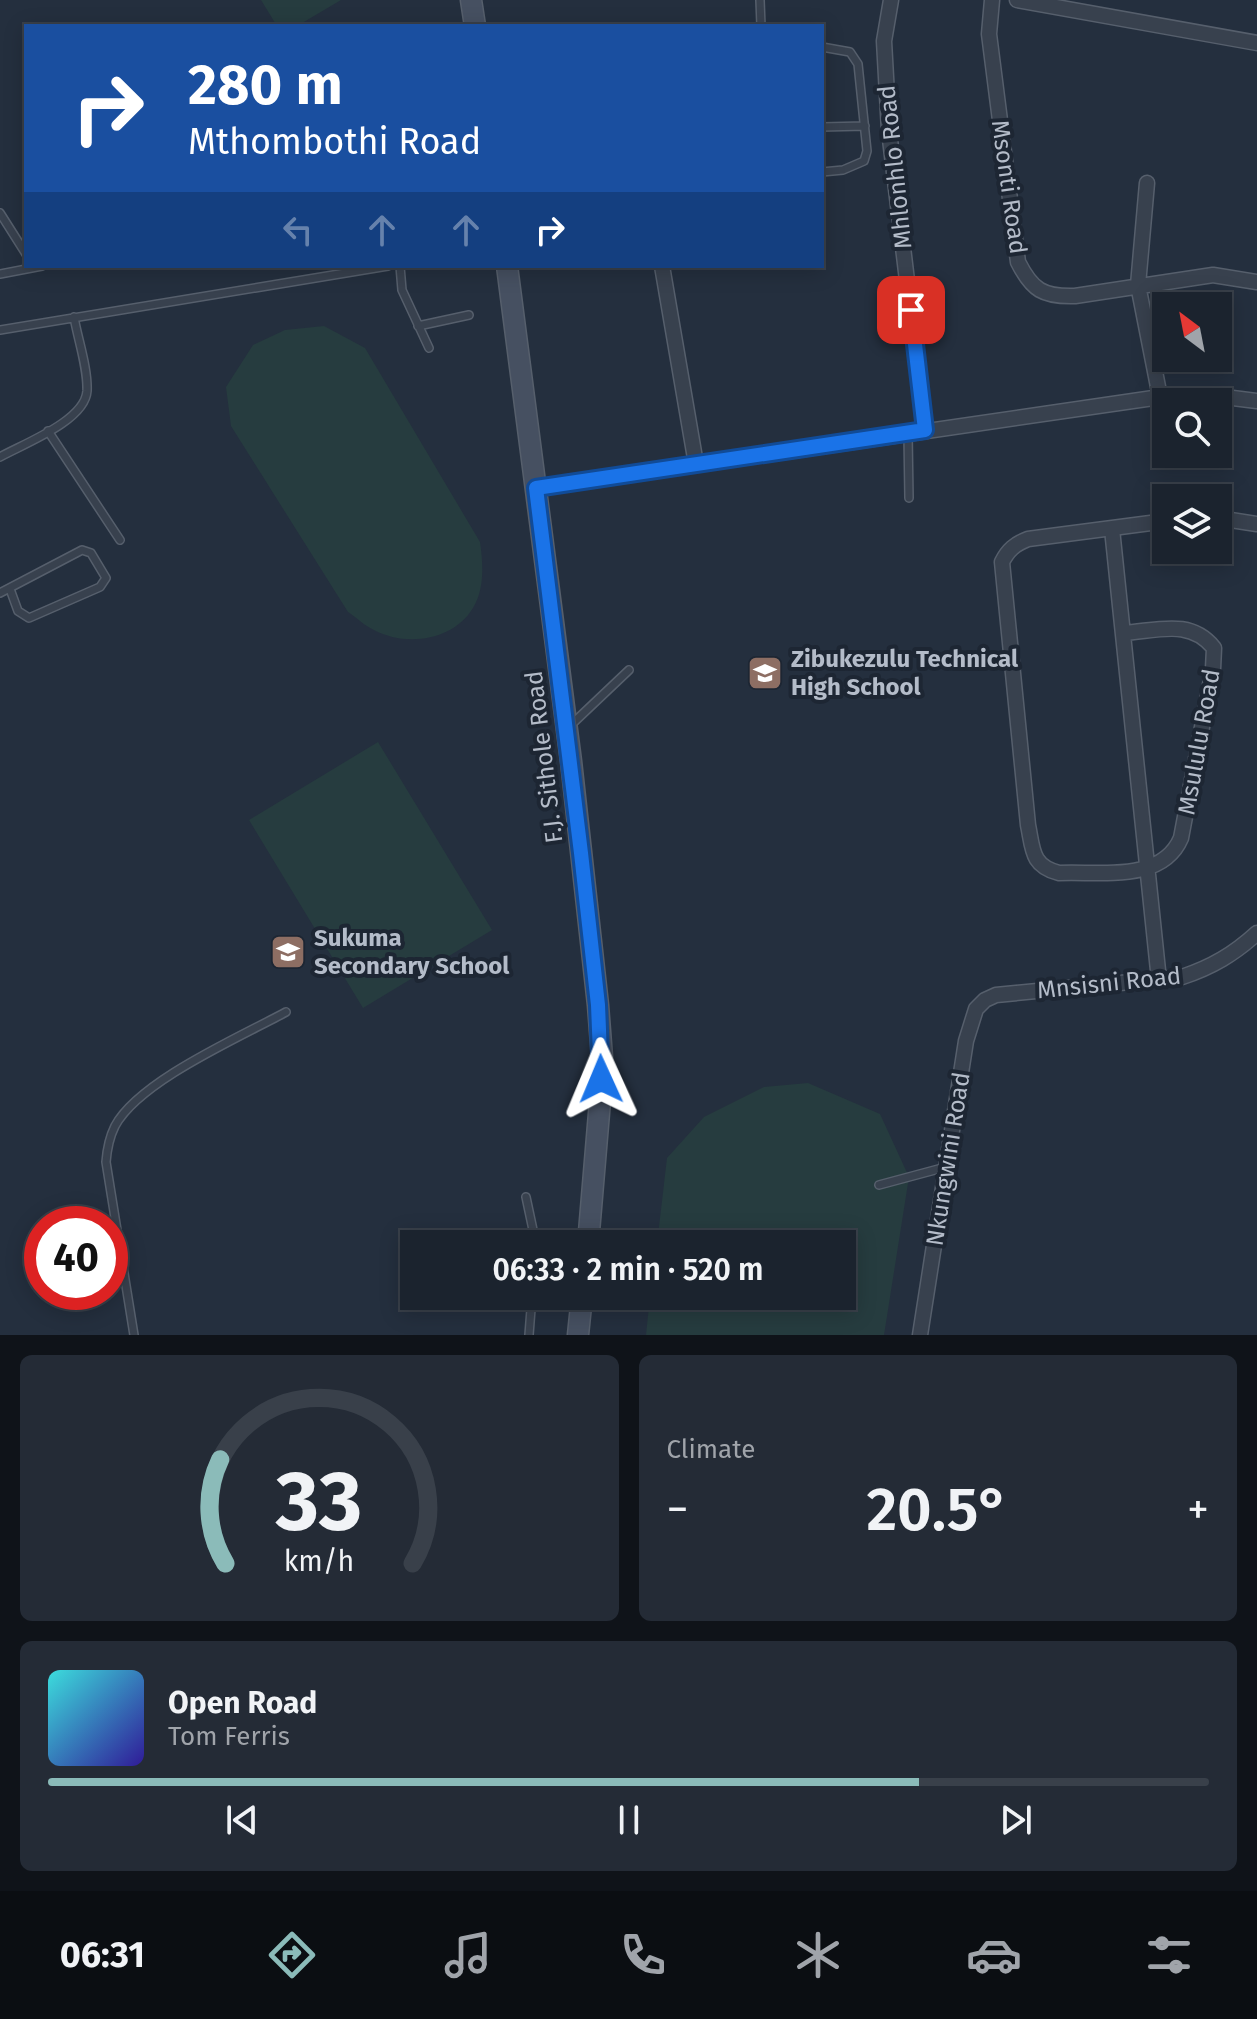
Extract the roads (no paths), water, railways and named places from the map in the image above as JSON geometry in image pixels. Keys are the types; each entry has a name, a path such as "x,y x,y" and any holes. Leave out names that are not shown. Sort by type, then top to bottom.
{"street":[{"path":"471,0 475,24"},
{"name":"Mhlonhlo Road","path":"891,0 883,47 889,131 925,430"},
{"name":"Msonti Road","path":"992,0 989,34 1018,262 1028,280 1042,292 1055,296 1213,275 1257,282"},
{"path":"1017,0 1257,43"},
{"path":"1147,183 1138,285 1158,388"},
{"name":"F.J. Sithole Road","path":"507,268 567,728 597,990 602,1057 596,1176 590,1230"},
{"path":"662,268 696,464"},
{"path":"536,488 1152,398"},
{"path":"1232,398 1257,401"},
{"path":"1232,520 1257,524"},
{"path":"1147,870 1059,873 1046,870 1035,856 1028,825 1002,562 1016,544 1028,539 1152,523"},
{"name":"Msululu Road","path":"1112,529 1159,980"},
{"name":"Msululu Road","path":"1123,633 1192,630 1205,637 1214,648 1213,669 1184,829 1173,852 1147,870"},
{"name":"Mnsisni Road","path":"996,995 1182,977 1211,967 1257,933"},
{"name":"Nkungwini Road","path":"920,1335 969,1031 976,1009 996,995"},
{"path":"578,1335 581,1310"}],"lane":[{"path":"760,0 761,24"},
{"path":"824,47 842,50 855,57 860,75 867,151 864,161 843,170 824,172"},
{"path":"824,127 865,126"},
{"path":"0,213 24,251"},
{"path":"0,274 28,268"},
{"path":"0,330 376,268"},
{"path":"400,268 402,290 429,348"},
{"path":"418,326 469,315"},
{"path":"0,457 76,413 87,392 74,317"},
{"path":"0,338 12,328"},
{"path":"48,431 120,540"},
{"path":"908,432 909,498"},
{"path":"0,593 82,550 91,553 106,578 100,587 29,618 20,614 10,589"},
{"path":"567,728 629,670"},
{"path":"134,1335 106,1162 109,1140 116,1124 131,1104 159,1081 286,1012"},
{"path":"879,1185 948,1167"},
{"path":"526,1197 533,1230"},
{"path":"529,1335 531,1310"}],"place":[{"name":"Zibukezulu Technical High School","path":"765,673"},
{"name":"Sukuma Secondary School","path":"288,952"}]}
